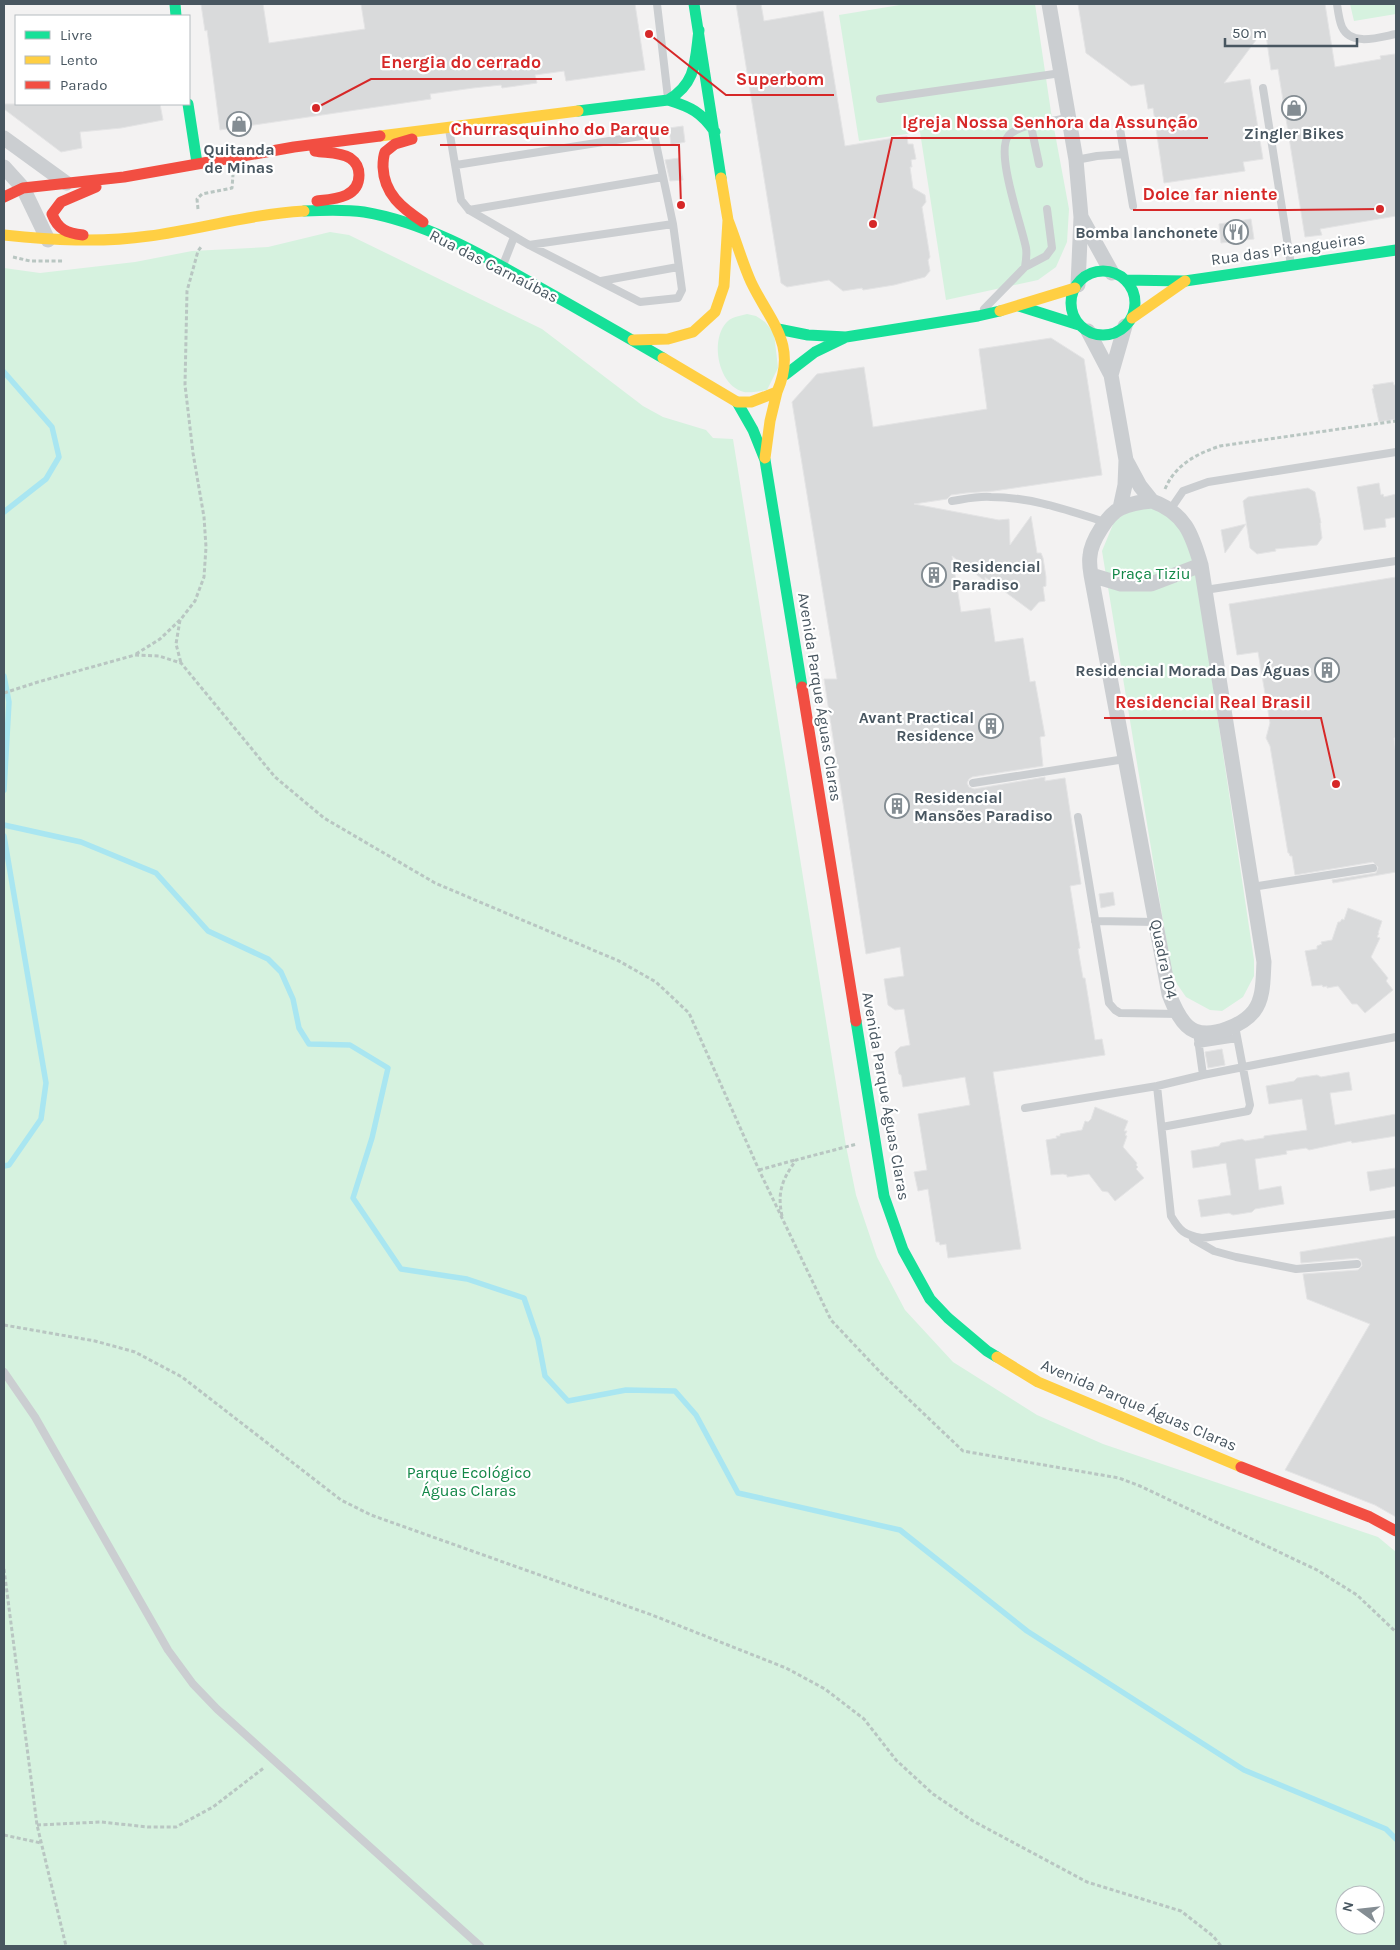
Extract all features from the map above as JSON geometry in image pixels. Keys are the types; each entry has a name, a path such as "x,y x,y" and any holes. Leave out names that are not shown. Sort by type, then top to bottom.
{"street":[{"path":"633,340 668,339 693,332 715,312 724,286 728,220 694,4"},
{"path":"1048,4 1076,160 1081,217 1076,286 1071,306 1074,316 1084,328 1111,376 1126,460 1125,485 1120,508"},
{"path":"4,197 23,188 124,177 197,163 294,148 668,100 680,94 689,83 699,30"},
{"path":"668,100 692,108 704,115 715,132"},
{"path":"188,105 197,163"},
{"path":"444,128 388,148 383,154 383,177 388,194 410,214 459,244"},
{"path":"4,138 66,183"},
{"path":"261,215 289,206 340,198 351,194 356,189 359,172 356,165 350,159 340,155 294,148"},
{"path":"4,167 23,188 48,240"},
{"path":"124,177 70,197 61,202 52,214 55,224 61,230 73,234 133,238"},
{"name":"Rua das Carnaúbas","path":"4,235 48,240 133,238 261,215 338,210 398,220 459,244 502,266 633,340 737,402"},
{"path":"1081,217 1112,273"},
{"path":"728,220 752,282 778,329 786,352 785,375"},
{"name":"Rua das Pitangueiras","path":"1125,280 1185,281 1396,250"},
{"path":"778,329 808,335 846,337 978,316 1019,306 1076,286 1088,275 1097,272 1112,273 1125,280 1131,288 1135,308 1128,322 1111,376"},
{"name":"Rua das Pitangueiras","path":"1128,322 1185,281"},
{"path":"1019,306 1084,328 1097,335 1117,332 1128,322"},
{"path":"785,375 815,352 846,337"},
{"name":"Avenida Parque Águas Claras","path":"765,460 770,422 785,375"},
{"path":"737,402 751,402 778,392"},
{"name":"Avenida Parque Águas Claras","path":"737,402 753,430 765,460 884,1196 900,1241 930,1299 948,1318 987,1351 1038,1382 1203,1452 1370,1517 1396,1531"},
{"path":"1126,460 1140,486 1160,505 1185,523 1193,537 1201,564 1264,962 1262,993 1255,1011 1236,1032 1224,1031 1198,1038"},
{"name":"Quadra 104","path":"1160,505 1134,503 1120,508 1105,522 1093,543 1089,556 1169,994 1184,1022 1198,1038"},
{"path":"1091,575 1121,584 1151,584 1201,564"},
{"name":"Avenida Parque Águas Claras","path":"1370,1517 1396,1522"}],"lane":[{"path":"657,4 668,100"},
{"path":"1337,4 1341,25 1344,32 1350,36 1360,40 1396,34"},
{"path":"880,99 1060,73"},
{"path":"1263,88 1291,265"},
{"path":"1025,267 1026,248 1005,165 1005,141 1018,129 1068,118"},
{"path":"1119,123 1133,206"},
{"path":"1031,126 1039,164"},
{"path":"444,128 456,165 461,200 469,210 529,245 640,302 678,298 682,290 673,224 654,134 456,165"},
{"path":"1076,160 1124,154"},
{"path":"469,210 663,177"},
{"path":"978,316 1025,267 1046,256 1052,248 1047,209"},
{"path":"529,245 673,224"},
{"path":"502,266 514,236"},
{"path":"601,282 678,266"},
{"path":"1160,505 1183,491 1208,482 1396,452"},
{"path":"952,501 989,496 1024,499 1047,503 1105,522"},
{"path":"1205,590 1396,562"},
{"path":"973,783 1125,759"},
{"path":"1078,817 1109,1003 1114,1010 1120,1013 1179,1014"},
{"path":"1252,887 1373,868"},
{"path":"1095,921 1156,922"},
{"path":"1162,1127 1248,1111 1250,1105 1236,1032"},
{"path":"1025,1108 1157,1086 1203,1075 1396,1037"},
{"path":"1198,1038 1203,1075"},
{"path":"1157,1086 1171,1216 1183,1233 1221,1253 1296,1269 1357,1264"},
{"path":"1189,1236 1202,1238 1396,1214"},
{"path":"4,1372 35,1416 168,1650 199,1690 273,1760 480,1946"}],"path":[{"path":"201,227 197,198 202,194 232,188 234,184 230,158"},
{"path":"4,693 135,655 160,639 196,601 204,577 206,547 204,517 193,453 185,386 187,291 198,251 203,244 194,245"},
{"path":"7,256 30,261 53,262 72,260"},
{"path":"1160,505 1170,478 1198,453 1220,446 1396,421"},
{"path":"180,619 176,644 181,663 275,777 324,818 435,883 619,961 656,982 689,1013 759,1170 831,1320 881,1374 963,1451 1119,1478 1140,1486 1317,1570 1357,1595 1396,1632"},
{"path":"135,655 159,656 181,663"},
{"path":"759,1170 876,1139"},
{"path":"783,1221 779,1200 786,1175 796,1160"},
{"path":"4,1325 95,1341 135,1352 182,1377 341,1500 371,1515 652,1614 786,1668 825,1689 864,1719 896,1760 933,1794 973,1821 1087,1882 1181,1911 1213,1936 1221,1946"},
{"path":"4,1569 37,1825 66,1946"},
{"path":"37,1825 101,1822 148,1827 176,1827 213,1807 273,1760"},
{"path":"4,1834 41,1842"}],"green space":[{"path":"906,4 1035,4 1051,112 1069,209 1067,242 1056,267 1038,280 946,300 920,132 859,141 839,15"},
{"path":"1350,4 1396,4 1396,14 1354,21"},
{"name":"Parque Ecológico Águas Claras","path":"330,232 349,235 542,329 643,406 663,417 706,430 713,438 733,439 846,1146 856,1195 877,1257 905,1310 953,1362 1037,1415 1103,1444 1378,1537 1396,1552 1396,1946 4,1946 4,268 40,273 135,262 192,251 268,247"},
{"path":"747,314 756,316 765,322 774,333 778,368 767,390 744,392 735,388 728,381 719,362 718,341 721,331 730,319"},
{"name":"Praça Tiziu","path":"1135,506 1162,508 1182,522 1194,560 1254,960 1254,976 1243,997 1222,1011 1210,1010 1186,997 1177,984 1171,969 1102,551 1114,522"}],"building":[{"path":"201,4 263,4 269,43 365,29 361,4 635,4 645,70 566,81 564,71 535,75 537,83 502,88 501,85 430,94 431,99 220,130 207,30 205,31"},
{"path":"736,4 761,4 764,21 823,11 845,146 907,136 908,144 913,144 916,159 911,160 912,167 910,167 913,188 925,195 926,202 922,207 930,257 928,260 930,271 925,277 894,285 843,291 829,280 787,287 781,283"},
{"path":"1078,4 1325,4 1335,67 1381,59 1380,56 1395,54 1396,216 1320,229 1322,235 1305,237 1278,69 1271,70 1265,28 1224,83 1250,79 1263,159 1243,162 1245,171 1164,183 1153,108 1148,109 1144,84 1131,86 1086,53"},
{"path":"4,104 160,105 163,120 121,128 80,132 82,148 61,152 4,109"},
{"path":"683,126 685,142 671,145 669,128"},
{"path":"679,158 683,180 670,181 665,160"},
{"name":"Bomba lanchonete","path":"1251,219 1254,239 1221,243 1219,224"},
{"path":"1051,338 1084,359 1102,475 994,491 951,495 947,499 914,504 999,520 1009,519 1010,545 1031,516 1037,553 1041,553 1043,558 1046,586 1043,587 1045,601 1039,602 1031,611 985,577 985,581 952,556 961,612 990,608 995,642 1023,638 1030,682 1035,681 1045,736 1040,737 1043,766 972,777 967,783 969,787 974,789 1045,777 1045,781 1065,778 1081,884 1070,886 1080,948 1078,949 1083,978 1085,978 1095,1040 1102,1039 1105,1055 993,1072 1021,1249 948,1258 946,1244 940,1245 939,1242 936,1242 928,1189 918,1191 914,1172 927,1170 918,1114 970,1105 965,1077 903,1087 895,1052 900,1047 910,1045 904,1009 895,1010 888,1005 884,979 904,976 900,947 866,954 824,679 837,679 792,402 817,374 864,367 873,427 987,409 979,349"},
{"path":"1393,382 1396,385 1396,419 1379,422 1372,389 1374,388 1373,385"},
{"path":"1379,483 1381,495 1383,494 1384,497 1396,494 1396,517 1385,519 1386,527 1364,530 1357,487"},
{"path":"1308,488 1315,492 1321,523 1322,538 1317,545 1275,549 1276,551 1257,554 1250,548 1243,501 1248,497"},
{"path":"1246,524 1225,553 1221,530"},
{"path":"1396,577 1396,738 1394,738 1396,754 1396,872 1333,883 1332,880 1376,873 1378,867 1373,862 1295,875 1292,856 1288,853 1270,746 1266,738 1270,723 1258,652 1237,655 1229,604"},
{"path":"1113,892 1115,905 1101,908 1099,894"},
{"path":"1348,908 1382,921 1377,937 1380,938 1371,957 1388,978 1386,981 1393,990 1365,1013 1357,1004 1352,1004 1338,986 1327,988 1327,986 1323,987 1322,985 1312,986 1305,951 1317,949 1317,946 1322,944 1321,942 1332,940 1338,922 1342,919 1344,920"},
{"path":"1222,1049 1225,1065 1208,1068 1205,1052"},
{"path":"1349,1072 1352,1090 1330,1093 1335,1125 1396,1114 1396,1136 1352,1143 1351,1141 1309,1150 1306,1148 1286,1151 1287,1154 1255,1159 1259,1190 1281,1186 1284,1204 1233,1215 1229,1213 1201,1217 1198,1200 1231,1195 1226,1163 1193,1168 1191,1151 1219,1146 1221,1143 1242,1139 1245,1141 1264,1138 1264,1136 1307,1130 1302,1099 1269,1104 1266,1086 1294,1081 1297,1078 1317,1075 1321,1077"},
{"path":"1095,1107 1128,1121 1124,1131 1127,1131 1125,1135 1127,1136 1123,1147 1137,1163 1138,1167 1136,1169 1144,1178 1115,1201 1108,1192 1102,1191 1089,1174 1067,1177 1067,1175 1063,1174 1051,1175 1046,1140 1057,1138 1056,1136 1060,1136 1060,1134 1082,1130 1085,1121 1088,1122 1091,1119"},
{"path":"1396,1168 1396,1186 1370,1191 1367,1172"},
{"path":"1396,1236 1396,1517 1375,1505 1285,1470 1370,1324 1307,1299 1303,1274 1358,1270 1362,1266 1361,1260 1357,1258 1301,1263 1300,1252"}],"waterway":[{"path":"4,372 52,427 59,457 46,479 4,512"},
{"path":"4,676 9,702 4,790"},
{"path":"4,825 81,842 156,873 208,931 268,959 281,972 293,999 299,1028 309,1044 350,1045 388,1068 372,1138 353,1198 401,1269 467,1279 524,1298 538,1339 545,1376 568,1401 626,1390 675,1391 696,1415 738,1493 900,1530 1027,1631 1244,1770 1386,1829 1396,1839"},
{"path":"4,836 46,1083 41,1119 9,1165 4,1166"}],"traffic: fast":[{"path":"175,4 176,15"},
{"path":"694,4 721,178"},
{"path":"578,111 668,100 685,86 693,70 699,30"},
{"path":"668,100 695,111 715,132"},
{"path":"188,105 197,163"},
{"path":"304,211 342,210 364,212 407,223 449,239 489,259 663,358"},
{"path":"1125,280 1185,281 1396,250"},
{"path":"1103,271 1121,277 1129,285 1135,303 1129,321 1121,329 1103,335 1085,329 1077,321 1071,303 1077,285 1085,277 1103,271"},
{"path":"1019,306 1079,325"},
{"path":"778,329 808,335 846,337 1000,311"},
{"path":"785,375 815,352 844,338"},
{"path":"737,402 753,430 765,460 802,687"},
{"path":"856,1021 884,1196 903,1250 930,1299 948,1318 987,1351 997,1357"}],"traffic: slow":[{"path":"380,136 578,111"},
{"path":"633,340 668,339 693,332 715,312 724,286 728,220 721,178"},
{"path":"4,235 76,240 112,240 168,233 245,218 304,211"},
{"path":"663,358 737,402 751,402 777,392 783,375 783,347 779,334 751,282 728,220"},
{"path":"1132,318 1185,281"},
{"path":"1000,311 1075,288"},
{"path":"765,458 770,421 777,392"},
{"path":"997,1357 1038,1382 1241,1467"}],"traffic: jam":[{"path":"4,197 23,188 124,177 294,147 380,136"},
{"path":"412,139 395,144 385,152 383,158 384,177 391,193 401,206 423,222"},
{"path":"315,151 350,158 357,165 359,175 358,183 350,193 338,198 317,201"},
{"path":"83,235 64,230 57,224 52,214 61,202 96,187"},
{"path":"802,687 856,1021"},
{"path":"1241,1467 1370,1517 1396,1531"}],"place":[{"name":"Superbom","path":"649,34"},
{"name":"Energia do cerrado","path":"316,108"},
{"name":"Zingler Bikes","path":"1294,108"},
{"name":"Quitanda de Minas","path":"239,124"},
{"name":"Churrasquinho do Parque","path":"681,205"},
{"name":"Dolce far niente","path":"1380,209"},
{"name":"Igreja Nossa Senhora da Assunção","path":"873,224"},
{"name":"Bomba lanchonete","path":"1236,232"},
{"name":"Residencial Paradiso","path":"934,575"},
{"name":"Residencial Morada Das Águas","path":"1327,670"},
{"name":"Avant Practical Residence","path":"991,726"},
{"name":"Residencial Real Brasil","path":"1336,784"},
{"name":"Residencial Mansões Paradiso","path":"897,806"}]}
